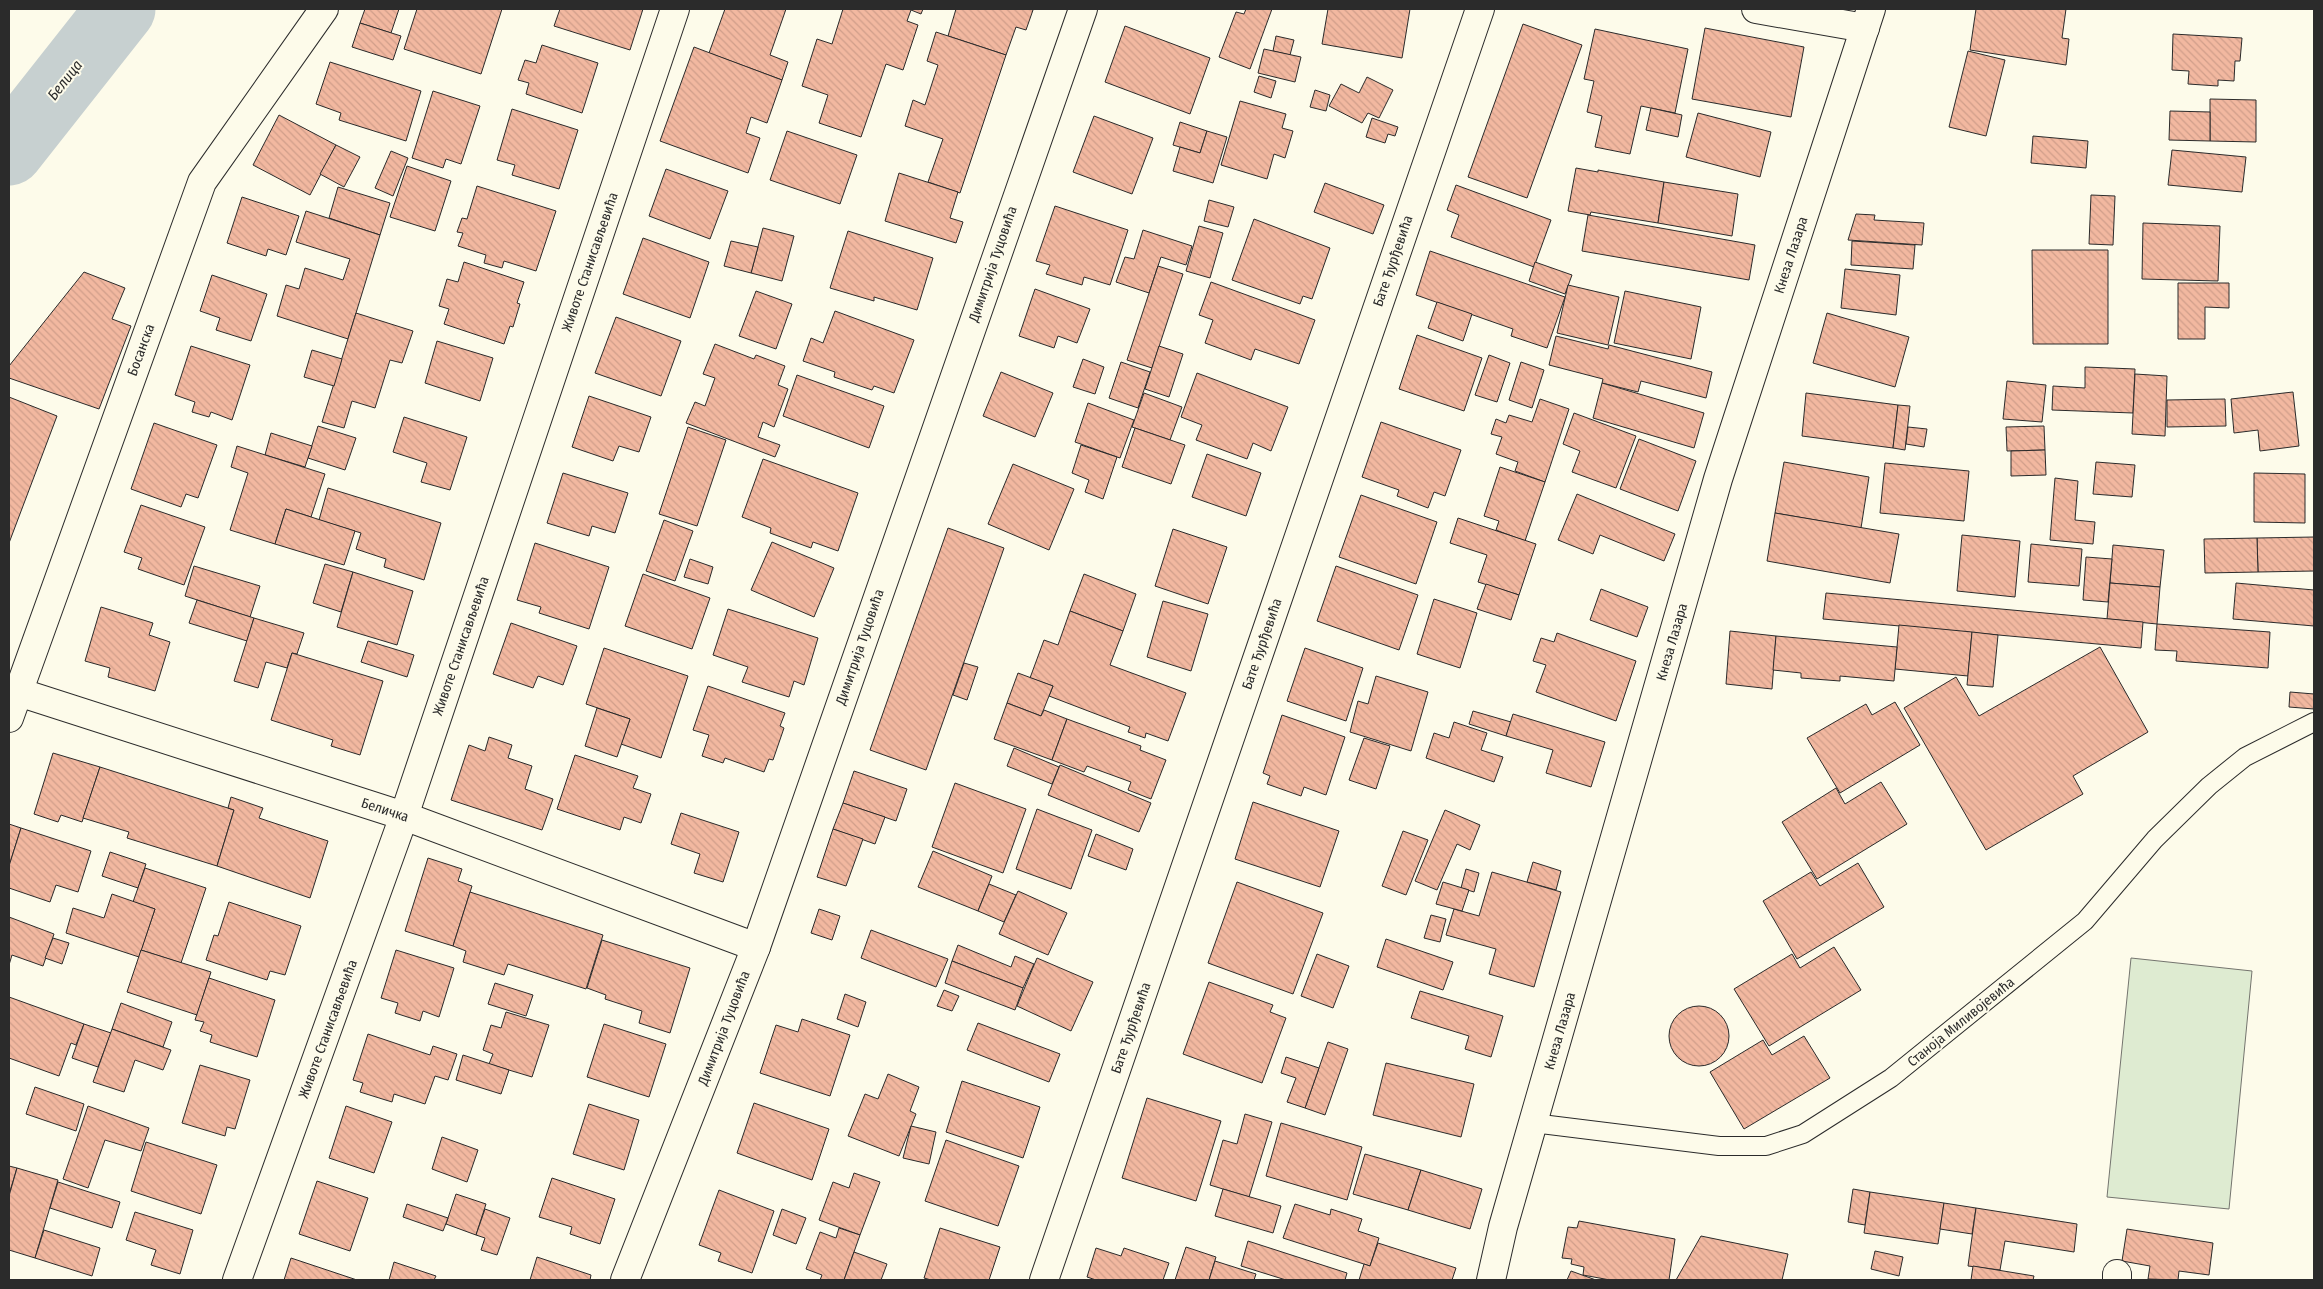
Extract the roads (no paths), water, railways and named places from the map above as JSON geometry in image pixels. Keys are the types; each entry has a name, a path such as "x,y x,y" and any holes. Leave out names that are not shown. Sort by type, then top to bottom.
{"street":[{"name":"Босанска","path":"9,718 13,690 202,182 324,9"},
{"name":"Животе Станисављевића","path":"237,1280 404,816 675,9"},
{"name":"Димитрија Туцовића","path":"625,1280 756,947 1082,9"},
{"name":"Бате Ђурђевића","path":"1044,1280 1480,9"},
{"path":"1756,9 1868,19"},
{"name":"Кнеза Лазара","path":"1491,1280 1503,1227 1718,479 1868,19"},
{"name":"Беличка","path":"13,690 404,816 756,947"}],"lane":[{"name":"Станоја Миливојевића","path":"1533,1123 1719,1146 1766,1146 1803,1134 1892,1078 2085,922 2155,839 2209,786 2245,757 2314,722"}],"waterway":[{"name":"Белица","path":"9,151 121,9"}]}
